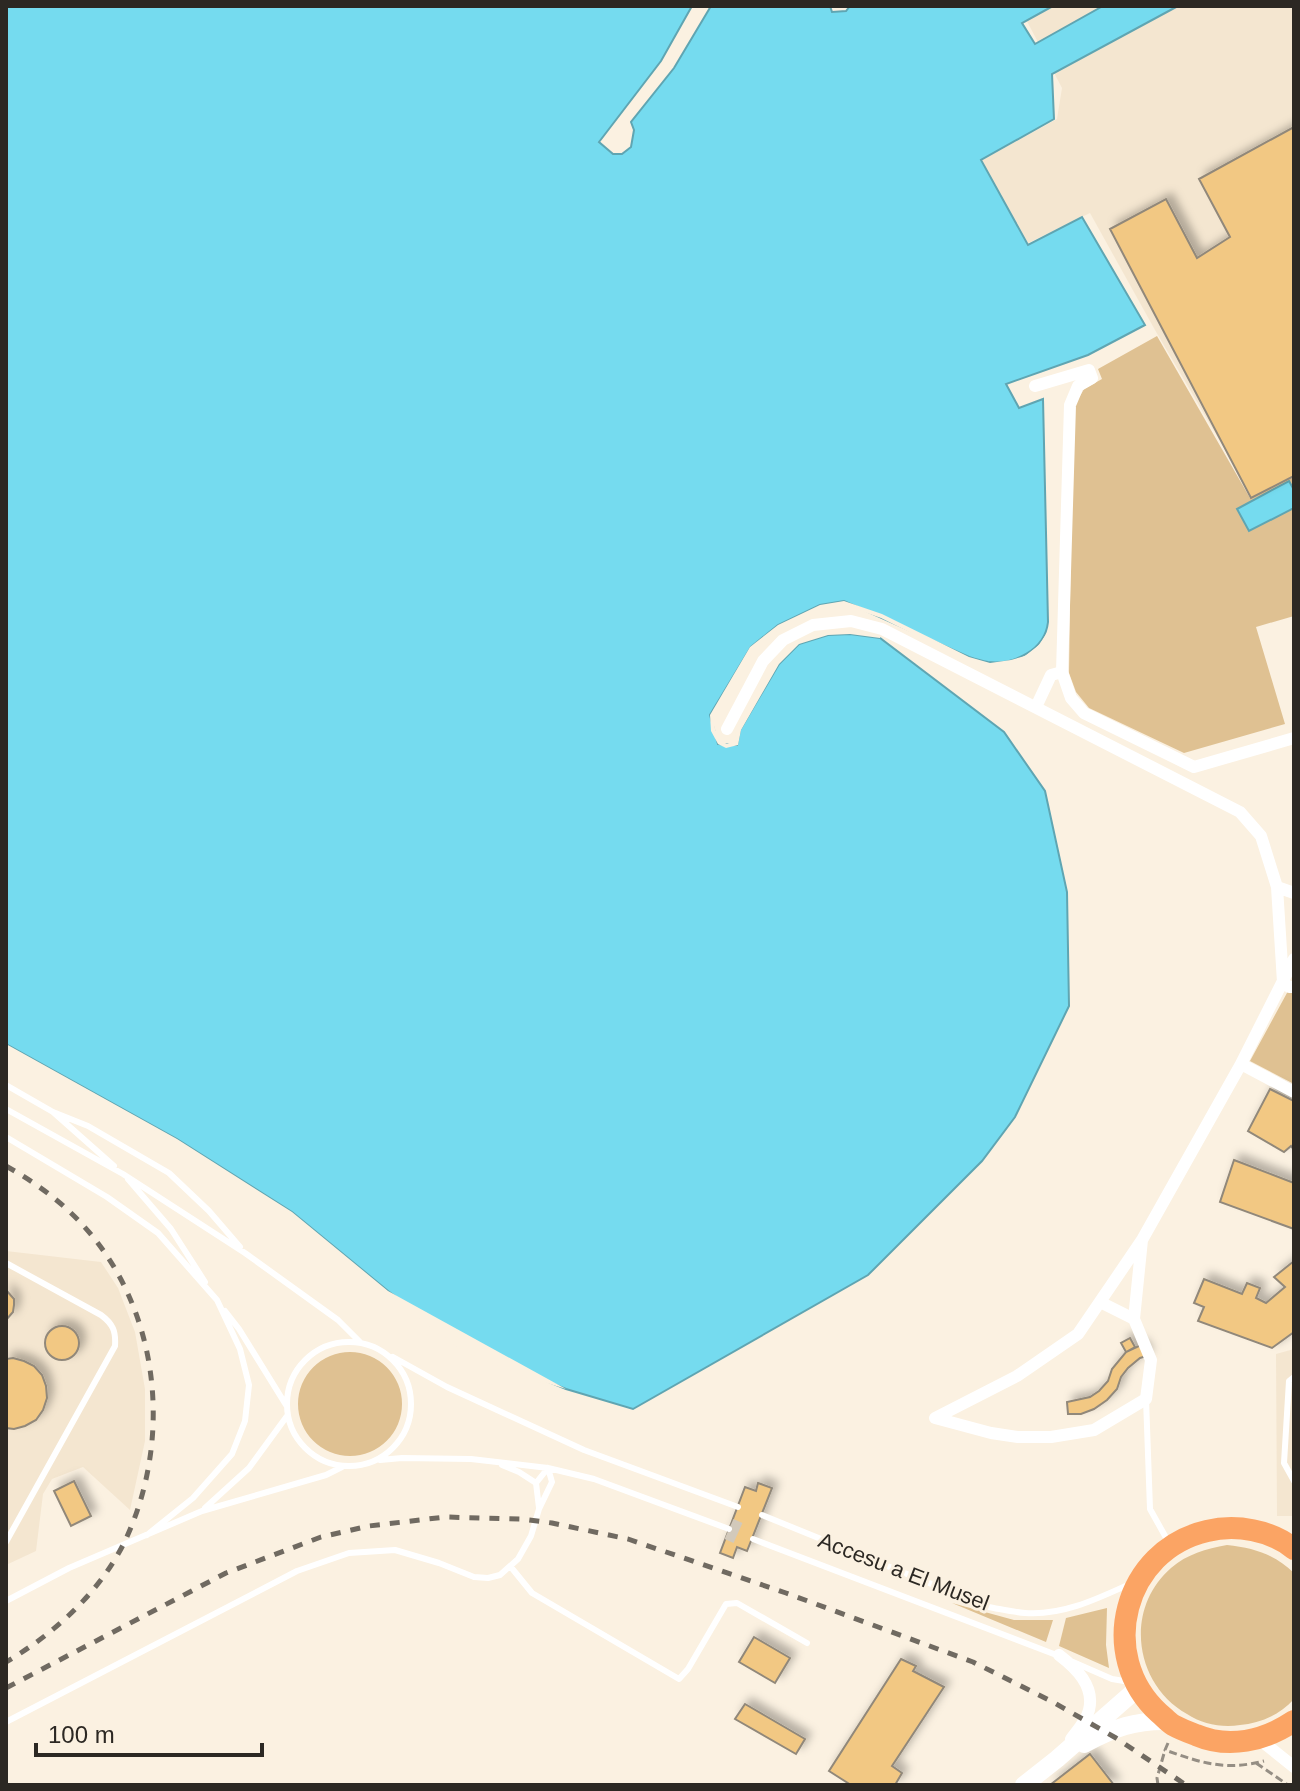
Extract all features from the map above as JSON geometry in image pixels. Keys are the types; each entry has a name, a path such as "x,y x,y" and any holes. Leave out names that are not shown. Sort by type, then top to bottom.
{"highway":[{"name":"Accesu a El Musel","path":"1292,1545 1251,1529 1219,1528 1194,1534 1171,1546 1151,1563 1139,1580 1127,1610 1124,1643 1137,1686 1147,1701 1173,1725 1209,1740 1243,1742 1266,1736 1294,1721"}],"street":[{"path":"1035,386 1089,370 1092,378 1078,386 1070,405 1062,672 1071,698 1084,713 1194,767 1294,738"},
{"path":"727,729 763,661 783,640 813,625 851,621 882,629 1240,812 1261,836 1277,887 1288,985"},
{"path":"1036,707 1051,675 1062,672"},
{"path":"1185,784 1194,767"},
{"path":"1277,887 1294,893"},
{"path":"1142,1240 1134,1319 1151,1360 1146,1399 1094,1430 1051,1437 991,1433 935,1418 1017,1376 1078,1334 1142,1240 1288,985 1294,959"},
{"path":"1241,1064 1294,1092"},
{"path":"1100,1302 1134,1319"},
{"path":"1057,1759 1089,1712 1090,1693 1078,1669 1059,1655"},
{"path":"1024,1785 1137,1686"},
{"path":"1057,1759 1129,1724 1169,1721"},
{"path":"1266,1736 1280,1756 1294,1767"}],"lane":[{"path":"6,1085 53,1112 88,1126 169,1173 209,1211 245,1253"},
{"path":"6,1109 123,1174 245,1253 338,1320 360,1342"},
{"path":"53,1112 123,1174 171,1229 217,1300 240,1349 249,1385 245,1421 232,1454 193,1498 147,1535"},
{"path":"6,1137 107,1197 158,1233 239,1329 286,1405"},
{"path":"6,1263 101,1315 111,1323 116,1333 115,1346 6,1542"},
{"path":"729,1529 594,1479 548,1468 471,1459 402,1458 342,1467 323,1461 296,1438 287,1416 290,1383 300,1364 318,1349 339,1342 360,1342 447,1387 584,1450 738,1507"},
{"path":"377,1460 394,1448 406,1430 411,1409 408,1385 398,1366 382,1351"},
{"path":"1294,1377 1289,1381 1284,1463 1294,1481"},
{"path":"1146,1399 1150,1509 1171,1546"},
{"path":"202,1511 249,1468 287,1416"},
{"path":"495,1462 536,1483"},
{"path":"6,1601 69,1568 202,1511 326,1475 342,1467"},
{"path":"539,1509 536,1483 548,1468"},
{"path":"6,1722 297,1571 349,1553 395,1550 474,1577 500,1575 518,1559 531,1536 552,1482 548,1468"},
{"name":"Accesu a El Musel","path":"762,1515 988,1607 1025,1613 1060,1611 1139,1580"},
{"path":"753,1539 1059,1655 1112,1679 1137,1686"},
{"path":"510,1566 532,1593 679,1679 726,1604 737,1603 807,1643"}],"path":[{"path":"1158,1785 1165,1750"},
{"path":"1256,1763 1288,1785"}],"shaded area":[{"path":"1019,6 1294,6 1294,470 1252,496 1090,213 1028,243 982,160 1057,119 1062,88"},
{"path":"1157,336 1250,498 1294,476 1294,616 1256,627 1285,724 1184,753 1089,708 1076,692 1069,673 1073,408 1084,389 1102,379 1098,369"},
{"path":"1294,980 1294,1084 1250,1061"},
{"path":"6,1251 101,1262 118,1288 135,1332 145,1389 145,1441 130,1510 83,1467 52,1479 43,1494 36,1551 6,1565"},
{"path":"1294,1349 1294,1516 1277,1516 1276,1354"},
{"path":"350,1352 370,1356 387,1367 398,1384 402,1404 398,1424 387,1441 370,1452 350,1456 330,1452 313,1441 302,1424 298,1404 302,1384 313,1367 330,1356"},
{"path":"1227,1545 1263,1553 1294,1573 1294,1699 1276,1714 1262,1720 1226,1726 1199,1720 1169,1701 1146,1665 1141,1624 1146,1604 1156,1585 1171,1568 1197,1553"},
{"path":"952,1603 1014,1620 1053,1620 1046,1642"},
{"path":"1107,1608 1109,1668 1059,1646 1066,1618"}],"water":[{"path":"6,6 692,6 661,61 599,142 613,154 622,154 631,147 634,130 631,122 674,68 711,6 830,6 832,12 846,11 850,6 1053,6 1022,23 1035,44 1103,6 1178,6 1052,74 1054,119 981,160 1028,245 1082,217 1145,325 1088,355 1006,384 1019,408 1043,399 1048,622 1041,640 1035,648 1018,658 988,662 969,657 844,601 820,605 778,625 751,647 710,715 718,744 737,745 740,730 779,664 799,644 828,635 850,634 880,638 1004,732 1045,791 1067,892 1069,1006 1015,1117 982,1161 868,1275 633,1409 566,1389 465,1348 388,1291 292,1212 177,1139 6,1044"},
{"path":"1289,481 1294,490 1294,508 1249,531 1237,509"}],"pier":[{"path":"844,601 882,614 969,657 990,663 1025,656 1039,645 1052,625 1042,647 1027,659 989,667 967,661 881,618 844,605 821,609 780,629 754,650 714,716 715,729 721,741 727,744 734,741 737,728 775,662 797,641 828,631 882,634 880,638 828,635 799,644 779,664 741,730 738,745 726,748 718,744 711,731 710,715 750,647 778,625 820,605"},
{"path":"6,1044 177,1139 292,1212 388,1291 566,1389 537,1380 548,1386 463,1351 386,1294 290,1215 175,1142 6,1048"}],"building":[{"path":"1294,127 1294,476 1251,498 1110,229 1166,199 1197,258 1230,237 1199,179"},
{"path":"1270,1089 1294,1101 1294,1150 1291,1146 1284,1152 1248,1131"},
{"path":"1234,1160 1294,1183 1294,1229 1220,1202"},
{"path":"1294,1261 1294,1332 1272,1348 1198,1321 1204,1307 1194,1303 1204,1279 1242,1294 1247,1283 1260,1288 1256,1298 1266,1303 1285,1287 1274,1277"},
{"path":"6,1290 14,1299 14,1305 13,1312 6,1320"},
{"path":"62,1326 74,1331 79,1343 74,1355 62,1360 50,1355 45,1343 50,1331"},
{"path":"1130,1338 1135,1347 1126,1352 1121,1343"},
{"path":"1141,1345 1147,1356 1128,1368 1107,1400 1081,1414 1068,1414 1067,1402 1090,1397 1099,1391 1126,1352"},
{"path":"13,1358 34,1366 42,1375 47,1398 36,1420 14,1429 6,1428 6,1359"},
{"path":"74,1481 91,1516 71,1526 54,1491"},
{"path":"758,1483 772,1488 747,1551 737,1547 733,1558 720,1553 745,1487 756,1491"},
{"path":"754,1637 790,1658 775,1683 739,1662"},
{"path":"901,1659 916,1666 913,1671 944,1687 892,1766 902,1773 895,1785 851,1785 829,1771"},
{"path":"745,1704 805,1739 796,1754 735,1719"},
{"path":"1090,1754 1114,1785 1050,1785"}],"tunnel":[{"path":"729,1529 738,1533"}],"railway":[{"path":"6,1166 40,1187 70,1212 100,1246 123,1284 140,1325 150,1368 153,1413 150,1458 140,1501 114,1561 74,1611 41,1639 6,1662"},
{"path":"6,1688 226,1573 321,1537 369,1526 445,1517 521,1519 628,1539 973,1662 1116,1738 1186,1785"}]}
